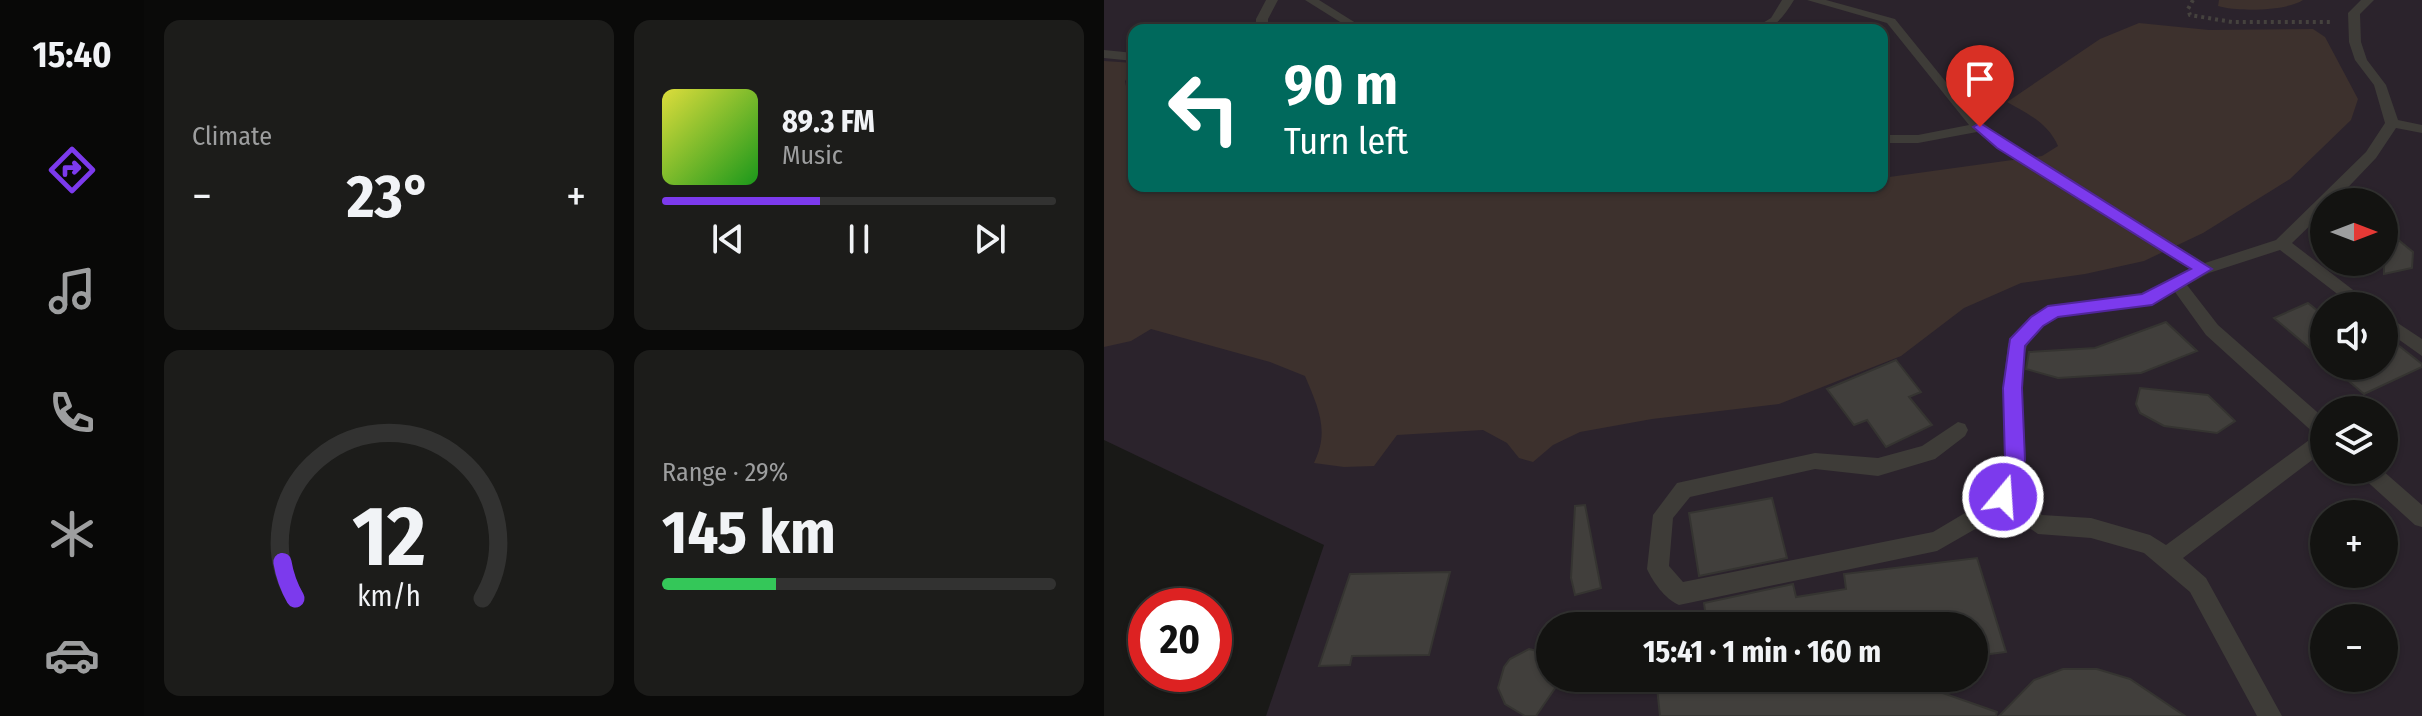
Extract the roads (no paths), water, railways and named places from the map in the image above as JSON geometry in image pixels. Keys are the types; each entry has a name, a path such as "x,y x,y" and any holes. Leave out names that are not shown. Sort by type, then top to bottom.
{"lane":[{"path":"1262,24 1272,0"},
{"path":"1311,0 1351,24"},
{"path":"1768,24 1775,20 1788,0"},
{"path":"1813,0 1891,21 1966,116 2002,145 2203,269"},
{"path":"2368,0 2354,13 2352,23 2361,60 2380,85 2392,123"},
{"path":"1104,54 1128,56"},
{"path":"2392,123 2422,129"},
{"path":"2338,188 2371,155 2392,123"},
{"path":"1888,139 1918,139 1980,127"},
{"path":"1958,430 1928,453 1878,467 1815,461 1684,489 1663,515 1658,569 1679,594 1937,541 2003,497 2015,460 2012,388 2017,344 2037,321 2054,311 2146,300 2203,269 2282,244 2310,216"},
{"path":"2282,244 2346,292"},
{"path":"2177,283 2212,330 2310,418"},
{"path":"2398,331 2422,349"},
{"path":"2166,558 2310,450"},
{"path":"2384,484 2422,518"},
{"path":"2003,497 2038,524 2091,528 2150,545 2166,558 2198,585 2270,716"}]}
